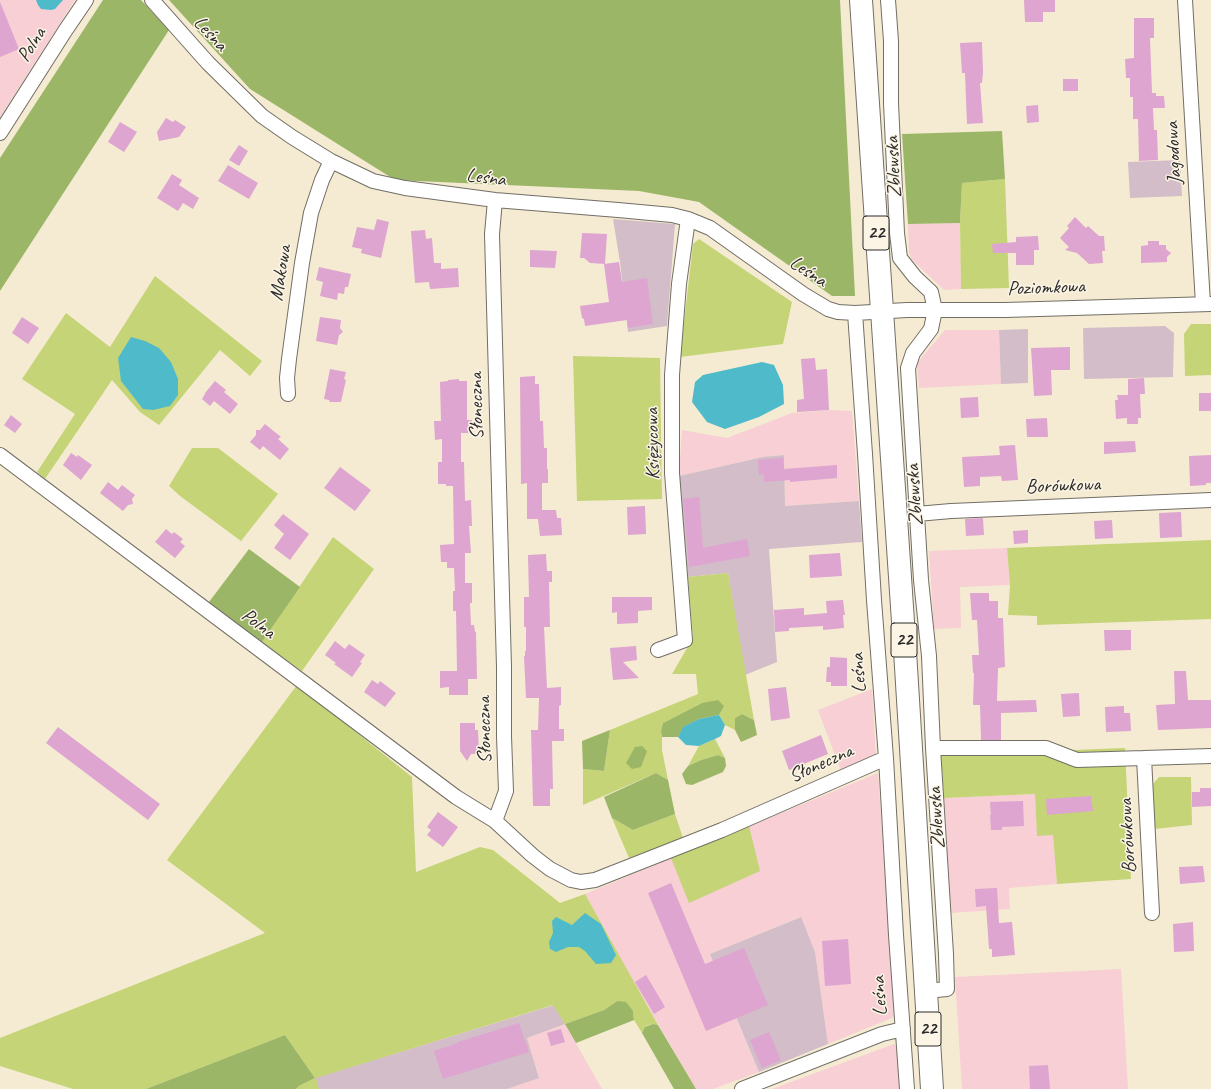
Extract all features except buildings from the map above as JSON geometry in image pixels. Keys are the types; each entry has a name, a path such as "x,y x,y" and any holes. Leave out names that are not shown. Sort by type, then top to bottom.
{"main road":[{"name":"Zblewska","path":"861,0 932,1089"}],"street":[{"name":"Polna","path":"0,133 86,0"},
{"name":"Leśna","path":"152,0 208,63 262,116 330,161 373,181 405,188 495,200 672,215 688,219 710,228 792,287 828,309 838,312 855,313 881,311"},
{"name":"Zblewska","path":"888,0 891,41 891,103 897,233 900,258 915,277 931,292 935,310 931,329 913,353 908,368 921,580 929,656 947,989 926,991"},
{"name":"Jagodowa","path":"1185,0 1207,304"},
{"name":"Makowa","path":"288,394 288,359 302,263 312,213 322,180 330,161"},
{"name":"Słoneczna","path":"495,200 492,234 506,791 495,821 533,856 550,869 571,880 588,882 722,830 886,758"},
{"name":"Księżycowa","path":"658,650 685,640 672,473 672,375 679,284 688,219"},
{"name":"Poziomkowa","path":"881,311 1207,304"},
{"name":"Leśna","path":"855,313 907,1089"},
{"name":"Polna","path":"0,456 456,797 495,821"},
{"name":"Borówkowa","path":"917,514 951,511 1211,500"},
{"path":"933,748 1046,748 1077,760 1211,756"},
{"name":"Borówkowa","path":"1144,758 1152,913"},
{"name":"Leśna","path":"742,1089 882,1034 903,1029"}],"shaded area":[{"path":"0,0 75,0 0,117"},
{"path":"1180,160 1182,196 1130,198 1128,162"},
{"path":"613,219 675,224 667,326 628,332 620,262"},
{"path":"960,223 961,289 944,290 912,260 909,252 908,224"},
{"path":"1165,326 1174,333 1173,377 1084,379 1083,328"},
{"path":"1028,329 1028,383 1001,384 999,330"},
{"path":"945,330 999,330 1001,384 919,388 917,363"},
{"path":"832,410 852,411 859,501 785,506 784,455 763,457 679,476 682,430 727,438 792,413"},
{"path":"784,455 785,506 859,501 862,542 769,549 777,662 745,675 728,573 688,577 679,476 763,457"},
{"path":"1007,548 1010,585 960,587 961,628 934,629 929,551"},
{"path":"872,689 876,757 841,771 818,710"},
{"path":"878,773 895,1014 892,1018 828,1044 815,952 800,917 710,954 759,1072 713,1089 696,1089 633,981 585,894"},
{"path":"1035,794 1037,835 1053,834 1057,884 1009,888 1010,909 951,913 944,798"},
{"path":"801,917 815,952 828,1044 759,1072 710,954"},
{"path":"1121,969 1128,1089 962,1089 955,977"},
{"path":"554,1005 565,1024 527,1038 539,1078 507,1089 319,1089 315,1078"},
{"path":"565,1024 602,1089 507,1089 539,1077 527,1038"},
{"path":"894,1044 897,1047 899,1089 772,1089"}],"green space":[{"path":"103,0 141,0 169,30 0,291 0,158"},
{"path":"169,0 840,0 855,296 832,296 699,202 639,191 395,180 250,89"},
{"path":"1002,131 1005,179 962,183 960,223 908,224 902,134"},
{"path":"1005,179 1009,288 961,289 960,223 962,183"},
{"path":"699,239 792,302 783,344 680,357 693,244"},
{"path":"155,276 262,361 250,376 220,350 159,425 140,412 112,380 45,479 37,472 75,414 22,379 66,313 110,347"},
{"path":"1191,324 1211,324 1211,375 1185,376 1184,334"},
{"path":"573,356 660,358 662,499 577,501"},
{"path":"192,448 218,448 278,494 241,541 180,496 169,486"},
{"path":"333,537 374,569 302,671 262,642"},
{"path":"1211,540 1211,619 1037,625 1037,616 1008,615 1010,585 1007,548"},
{"path":"249,549 300,587 262,642 209,602"},
{"path":"728,573 754,720 742,714 735,718 735,730 725,725 719,715 723,706 702,703 663,723 661,731 662,750 668,780 656,773 583,805 583,769 604,771 610,730 698,694 696,674 672,674 693,638 688,577"},
{"path":"297,685 412,777 416,872 480,847 493,850 560,903 585,894 658,1025 653,1024 646,1026 642,1033 634,1020 633,1011 617,1001 604,1010 565,1024 553,1005 316,1078 319,1089 296,1089 315,1078 285,1035 146,1089 73,1089 0,1066 0,1038 265,933 167,860"},
{"path":"718,700 724,706 719,715 699,719 684,727 678,737 662,737 661,731 663,723 702,703"},
{"path":"742,714 754,720 757,735 741,742 735,730 735,718"},
{"path":"610,730 604,771 583,769 582,741"},
{"path":"715,739 725,758 718,755 688,766 699,746"},
{"path":"642,746 647,751 641,767 632,769 626,763 635,747"},
{"path":"1125,748 1131,879 1057,884 1053,835 1037,836 1035,794 944,798 941,755"},
{"path":"718,755 725,758 726,766 723,772 692,785 686,784 682,774 688,766"},
{"path":"656,773 668,780 675,814 633,830 612,818 604,797"},
{"path":"1159,777 1191,777 1192,825 1154,829 1153,784"},
{"path":"675,814 683,838 629,858 612,818 633,830"},
{"path":"749,826 760,871 689,903 671,858"},
{"path":"617,1001 626,1002 633,1011 634,1020 576,1043 565,1024 604,1010"},
{"path":"653,1024 658,1025 696,1089 674,1089 642,1033 645,1027"},
{"path":"285,1035 315,1078 296,1089 146,1089"}],"water":[{"path":"36,0 63,0 55,9 51,10 41,9"},
{"path":"131,337 145,341 159,348 171,362 178,379 178,395 170,406 153,410 143,409 121,381 118,358"},
{"path":"762,362 774,365 783,385 784,404 759,417 725,429 707,422 692,402 695,382 703,375"},
{"path":"719,715 725,725 721,736 699,746 686,745 678,737 683,727 699,719"},
{"path":"585,913 601,924 616,955 611,963 596,964 585,951 579,947 568,947 556,952 550,949 549,942 553,933 552,921 556,917 572,925"}]}
